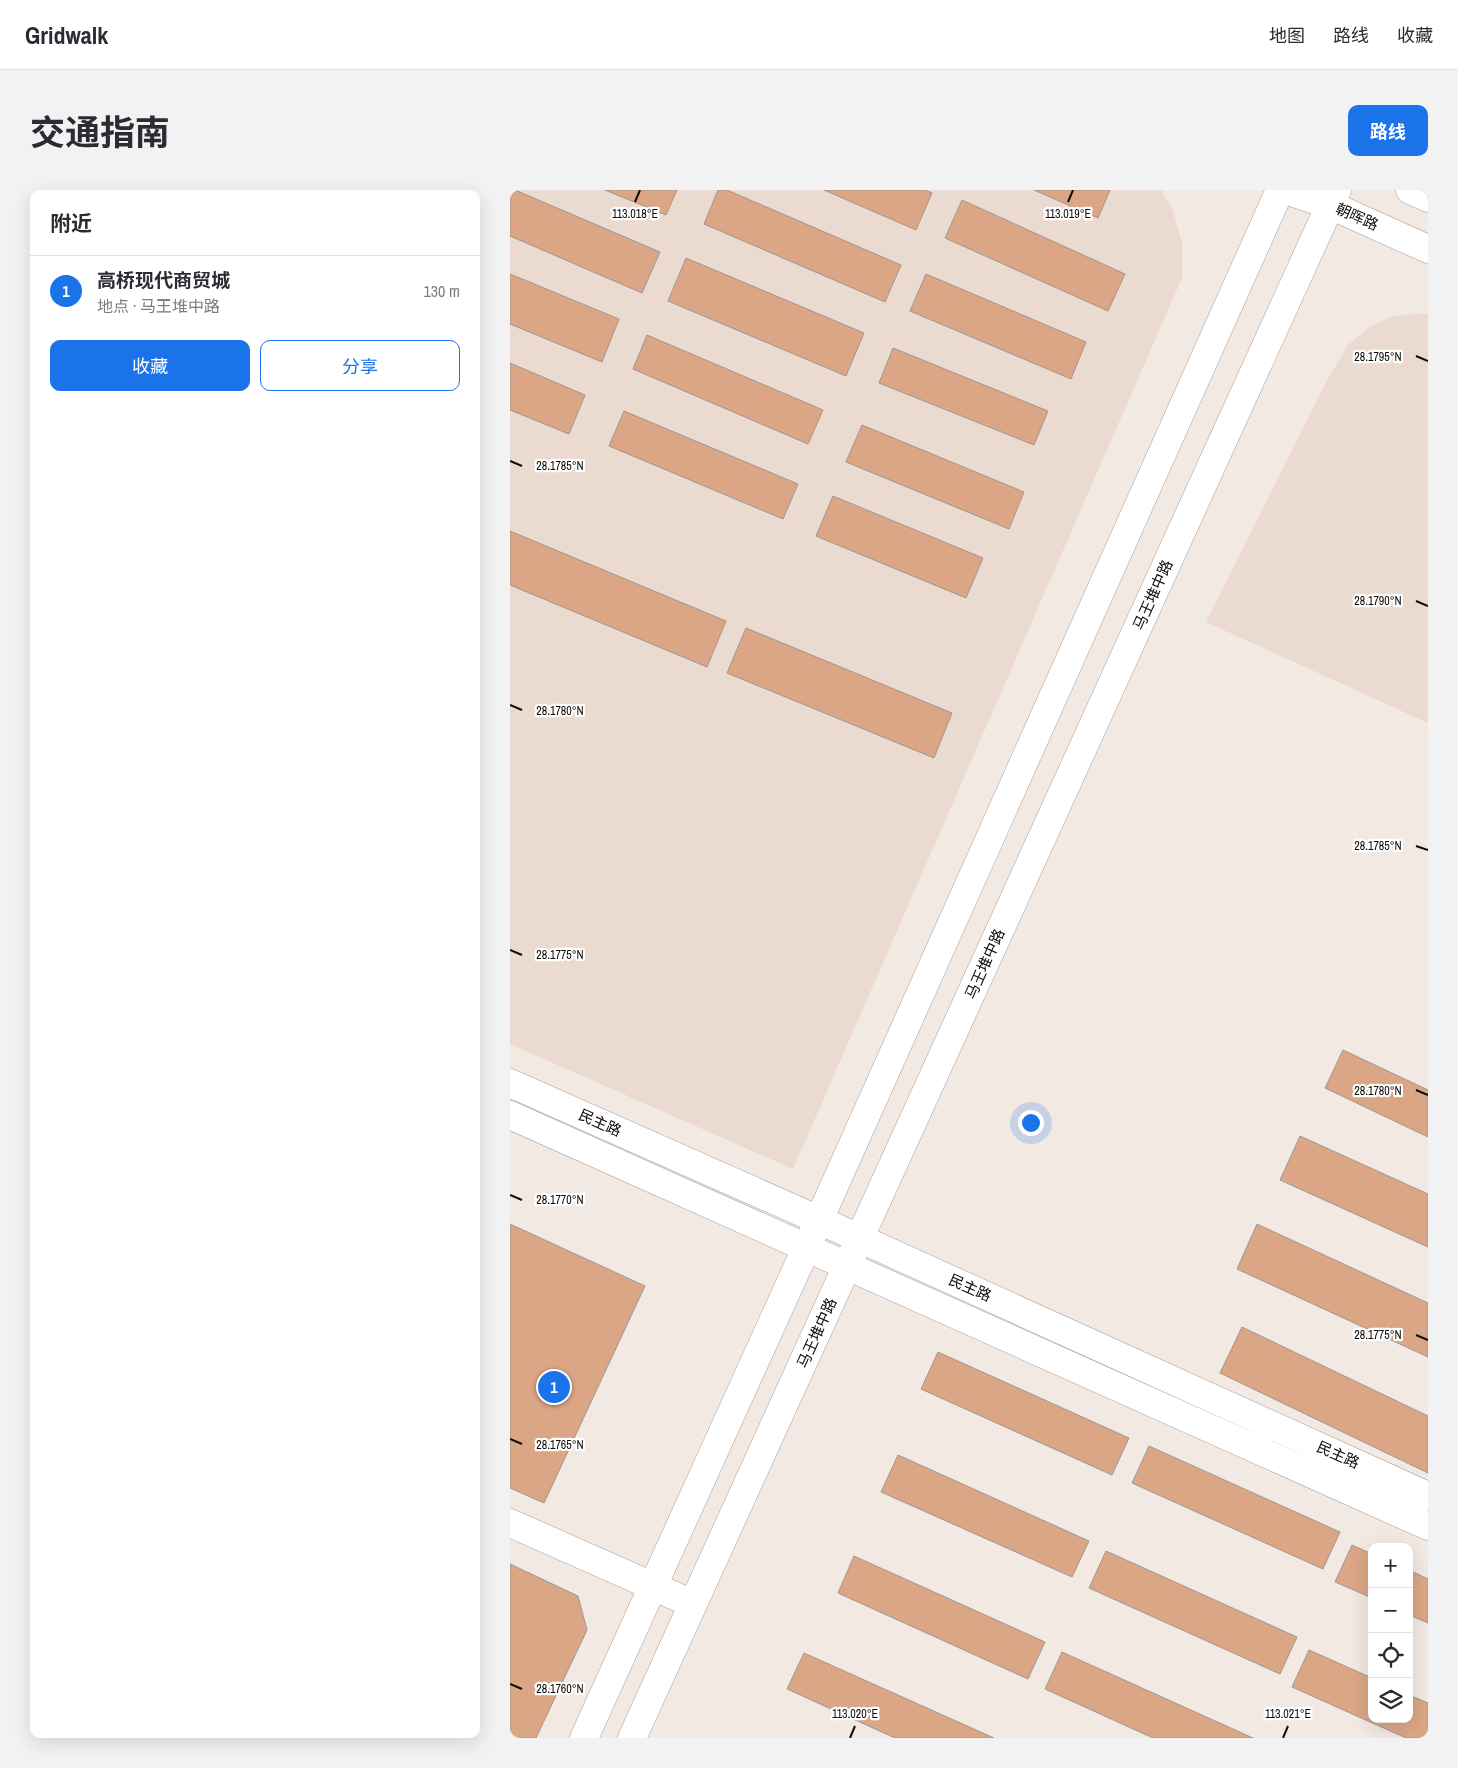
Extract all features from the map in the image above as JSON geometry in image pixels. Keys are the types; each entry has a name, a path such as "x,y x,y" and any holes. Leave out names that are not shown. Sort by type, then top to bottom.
{"main road":[{"path":"584,1738 806,1249 1280,190"},
{"name":"朝晖路","path":"1285,190 1334,198 1428,249"},
{"path":"1410,190 1428,198"},
{"name":"马王堆中路","path":"632,1738 1334,198"},
{"name":"民主路","path":"510,1083 860,1238 1428,1496"},
{"name":"民主路","path":"510,1115 1428,1526"},
{"path":"510,1523 693,1604"}],"shaded area":[{"path":"510,190 1161,190 1172,208 1182,242 1182,278 793,1169 510,1044"},
{"path":"1428,314 1428,723 1206,622 1326,382 1349,344 1371,326 1393,316"}],"building":[{"path":"510,190 515,190 660,252 642,293 510,236"},
{"path":"605,190 677,190 666,215"},
{"path":"718,190 727,190 901,265 885,302 704,224"},
{"path":"824,190 925,190 932,193 916,230"},
{"path":"1034,190 1110,190 1098,218"},
{"path":"962,200 1125,274 1108,311 945,238"},
{"path":"686,258 864,333 846,376 668,301"},
{"path":"510,274 619,319 602,362 510,324"},
{"path":"926,274 1086,342 1071,379 910,311"},
{"path":"647,335 823,410 808,444 633,369"},
{"path":"893,348 1048,411 1034,445 879,383"},
{"path":"510,363 585,395 569,434 510,410"},
{"path":"624,411 798,484 783,519 609,446"},
{"path":"862,425 1024,492 1009,529 846,462"},
{"path":"833,496 983,558 966,598 816,536"},
{"path":"510,531 726,621 707,667 510,585"},
{"path":"746,628 952,713 934,758 727,673"},
{"path":"1343,1050 1428,1090 1428,1137 1325,1088"},
{"path":"1300,1136 1428,1194 1428,1247 1280,1180"},
{"path":"510,1224 645,1286 544,1503 510,1488"},
{"path":"1257,1224 1428,1303 1428,1357 1237,1269"},
{"path":"1242,1327 1428,1416 1428,1473 1220,1373"},
{"path":"938,1352 1129,1438 1112,1475 921,1389"},
{"path":"1149,1446 1340,1532 1323,1569 1132,1483"},
{"path":"898,1455 1089,1541 1072,1577 881,1492"},
{"path":"1352,1545 1368,1552 1368,1596 1335,1582"},
{"path":"1106,1551 1297,1637 1280,1674 1089,1588"},
{"path":"854,1556 1045,1642 1028,1679 838,1593"},
{"path":"510,1564 578,1596 587,1630 536,1738 510,1738"},
{"path":"1413,1572 1428,1579 1428,1623 1413,1617"},
{"path":"1309,1650 1368,1676 1368,1721 1292,1687"},
{"path":"1062,1652 1253,1738 1153,1738 1045,1689"},
{"path":"804,1653 994,1738 895,1738 787,1689"},
{"path":"1413,1697 1428,1703 1428,1738 1406,1738 1372,1723 1413,1723"}],"place":[{"name":"高桥现代商贸城","path":"554,1387"}]}
